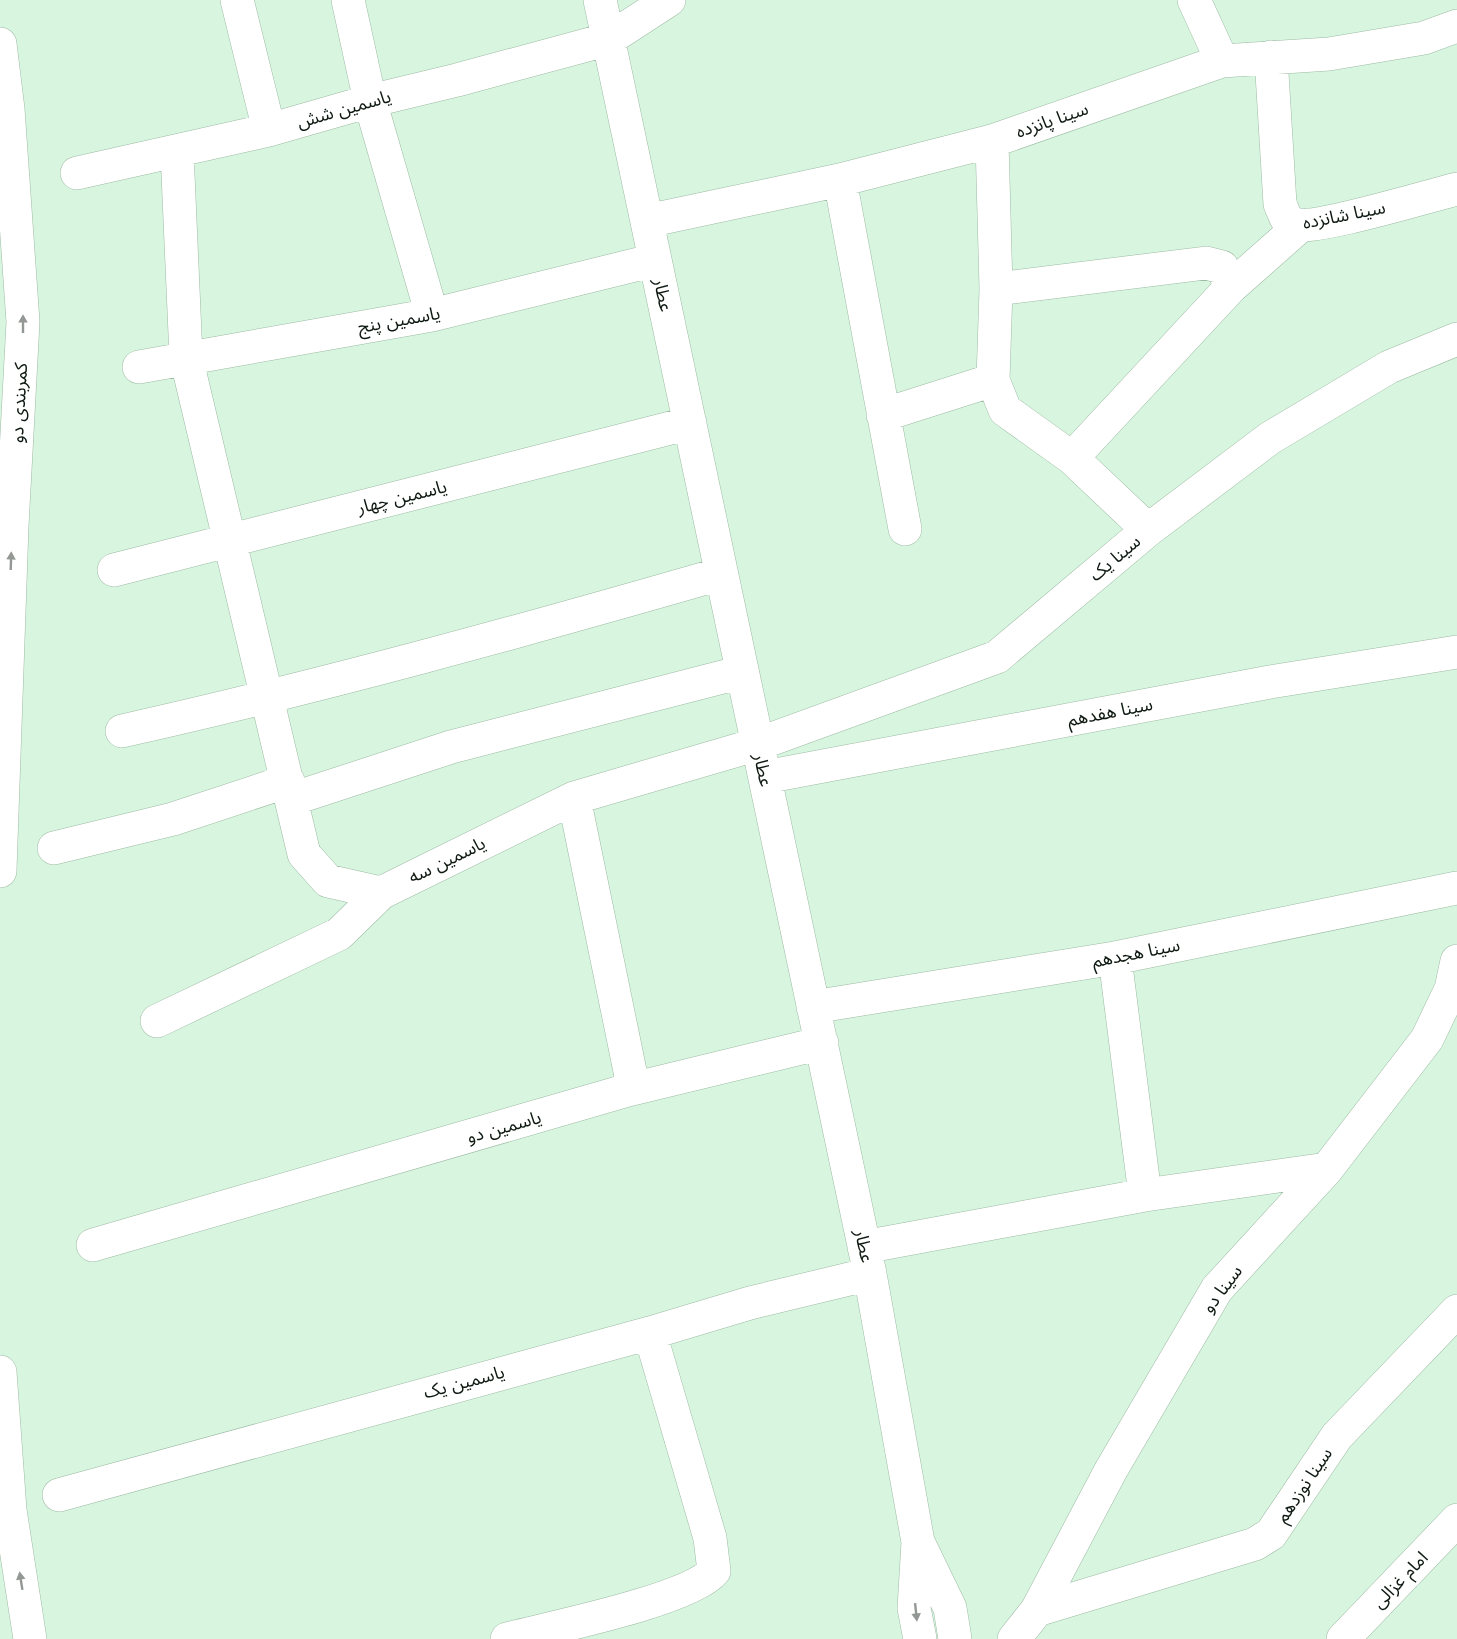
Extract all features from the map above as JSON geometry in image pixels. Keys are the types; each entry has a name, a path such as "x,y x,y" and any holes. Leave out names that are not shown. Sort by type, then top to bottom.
{"street":[{"path":"237,0 269,130"},
{"path":"348,0 370,100 432,315"},
{"name":"عطار","path":"600,0 867,1261 918,1542 914,1608 920,1639"},
{"name":"یاسمین شش","path":"77,173 269,130 370,100 457,81 609,39 669,0"},
{"path":"1194,0 1222,61"},
{"name":"سینا پانزده","path":"647,220 840,180 992,141 1222,61 1329,54 1424,38 1457,26"},
{"name":"کمربندی دو","path":"0,44 8,109 23,322 12,526 0,871"},
{"name":"سینا شانزده","path":"1271,57 1280,204 1287,220 1301,225 1351,217 1457,189"},
{"path":"992,141 996,289 993,380 1005,410 1072,458 1148,530"},
{"path":"177,151 186,357 269,698 304,854 328,881 381,892"},
{"path":"840,180 905,529"},
{"path":"1072,458 1216,307 1231,287 1301,225"},
{"name":"یاسمین پنج","path":"139,367 432,315 655,260"},
{"path":"996,289 1206,263 1222,267 1231,287"},
{"name":"سینا یک","path":"758,744 997,657 1148,530 1270,438 1389,367 1457,339"},
{"path":"883,415 993,380"},
{"name":"یاسمین چهار","path":"114,570 690,423"},
{"path":"122,731 269,698 720,574"},
{"name":"سینا هفدهم","path":"765,777 1270,682 1457,652"},
{"path":"54,848 290,790 742,672"},
{"name":"یاسمین سه","path":"157,1021 339,934 381,892 574,798 758,744"},
{"path":"574,798 631,1076 628,1090"},
{"name":"سینا هجدهم","path":"813,1007 1115,958 1457,888"},
{"path":"1115,958 1144,1196"},
{"name":"سینا دو","path":"1014,1639 1037,1610 1111,1470 1217,1289 1327,1169 1427,1039 1451,989 1457,961"},
{"name":"یاسمین دو","path":"93,1245 628,1090 822,1043"},
{"name":"یاسمین یک","path":"59,1495 650,1333 750,1303 867,1261 1144,1196 1327,1169"},
{"name":"سینا نوزدهم","path":"1037,1610 1255,1544 1271,1534 1337,1437 1457,1311"},
{"path":"507,1639 668,1596 698,1585 714,1571 710,1538 650,1333"},
{"path":"0,1372 10,1510 30,1639"},
{"name":"امام غزالی","path":"1343,1639 1457,1520"},
{"name":"عطار","path":"918,1542 950,1608 955,1639"},
{"path":"1423,1557 1457,1542"}]}
